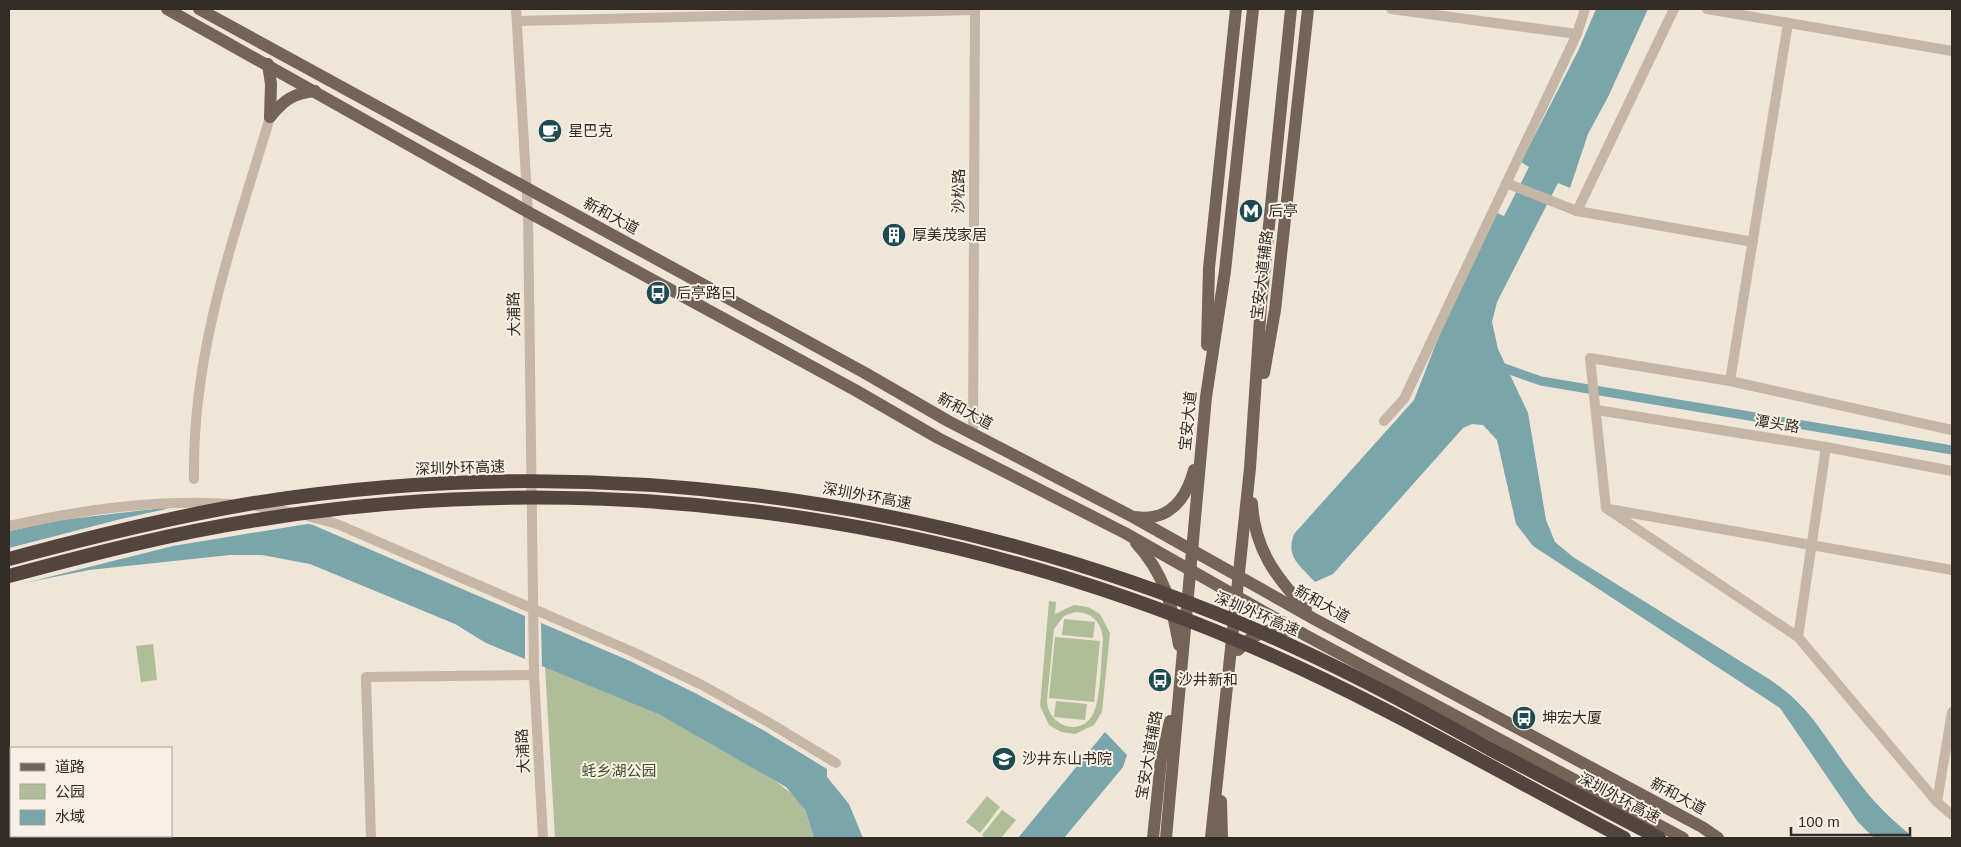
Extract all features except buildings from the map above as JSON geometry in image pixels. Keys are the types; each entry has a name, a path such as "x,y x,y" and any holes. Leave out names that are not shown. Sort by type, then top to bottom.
{"highway":[{"name":"深圳外环高速","path":"9,559 123,529 213,510 330,493 430,485 530,482 621,483 748,494 847,508 937,526 1034,551 1139,585 1233,620 1375,685 1659,838"},
{"name":"深圳外环高速","path":"9,576 127,545 216,527 305,513 431,501 530,498 620,500 710,506 818,520 933,542 1020,564 1108,591 1193,622 1277,657 1360,696 1624,838"}],"main road":[{"path":"167,9 268,64 528,212 855,390 938,438 1125,534 1305,635 1683,838"},
{"name":"新和大道","path":"199,9 973,434 1133,517 1316,620 1702,827 1718,838"},
{"path":"1206,397 1209,268 1236,9"},
{"name":"宝安大道","path":"1166,838 1206,397 1225,271 1253,9"},
{"path":"1211,838 1250,468 1261,304 1291,9"},
{"name":"宝安大道辅路","path":"1254,424 1276,310 1308,9"},
{"path":"268,64 271,84 270,117"},
{"path":"270,117 281,103 291,96 315,91"},
{"path":"1133,517 1159,516 1180,502 1189,488 1202,442"},
{"path":"1250,468 1254,526 1262,552 1280,581 1316,620"},
{"path":"1125,534 1153,563 1166,587 1174,613 1181,662"},
{"path":"1230,668 1244,644 1260,633 1278,629 1305,635"},
{"name":"宝安大道辅路","path":"1153,838 1161,760 1180,677"},
{"path":"1220,762 1222,838"}],"street":[{"name":"大浦路","path":"516,9 528,212 533,662 543,838"},
{"path":"517,21 729,12 975,9"},
{"name":"沙松路","path":"973,434 975,9"},
{"path":"1391,9 1577,34"},
{"path":"1384,421 1404,399 1577,34 1585,9"},
{"path":"1577,211 1674,9"},
{"path":"1707,9 1952,51"},
{"path":"1730,381 1788,23"},
{"path":"194,479 196,411 205,344 216,300 270,117"},
{"path":"1506,183 1577,211 1753,242"},
{"path":"1606,508 1590,358 1730,381 1952,430"},
{"name":"潭头路","path":"1597,410 1826,447 1952,471"},
{"path":"1798,637 1826,447"},
{"path":"9,526 60,516 162,503 206,502 272,509 337,524 533,614 634,652 702,685 836,763"},
{"path":"1606,508 1952,570"},
{"path":"1606,508 1798,637 1937,802 1952,814"},
{"path":"371,838 366,677 534,674"},
{"path":"1937,802 1952,712"}],"green space":[{"path":"1049,601 1056,602 1055,614 1074,605 1088,607 1100,614 1110,633 1102,712 1094,725 1075,734 1061,732 1049,725 1040,706","holes":["1075,612 1091,616 1098,623 1103,639 1099,687 1094,712 1089,720 1082,725 1074,727 1066,726 1053,717 1047,700 1054,629 1064,616"]},
{"path":"1064,619 1095,622 1093,638 1062,635"},
{"path":"1055,637 1100,641 1094,702 1049,698"},
{"path":"153,644 157,680 141,682 136,646"},
{"name":"蚝乡湖公园","path":"545,667 660,715 773,779 797,798 805,811 814,838 555,838"},
{"path":"1056,701 1087,704 1085,720 1054,717"},
{"path":"987,796 1000,807 980,833 966,822"},
{"path":"1002,810 1016,820 1001,838 985,838 982,835"}],"water":[{"path":"1596,9 1648,9 1608,97 1588,134 1570,188 1558,183 1497,302 1492,322 1498,349 1528,413 1546,520 1555,542 1573,557 1784,690 1818,726 1870,796 1914,838 1874,838 1858,822 1780,708 1533,546 1516,524 1497,440 1483,425 1472,424 1463,428 1333,574 1315,582 1293,556 1292,542 1294,534 1414,400 1458,287 1495,212 1504,216 1529,167 1521,162 1579,49"},
{"path":"162,508 292,519 313,525 630,661 697,694 763,730 827,769 827,777 849,804 863,838 814,838 805,810 786,787 660,715 486,643 455,624 310,564 262,555 230,555 89,570 9,586 9,531 61,520"},
{"path":"1105,732 1127,755 1123,767 1064,838 1018,838"}],"pier":[{"path":"189,504 249,508 313,523 173,546 9,587 9,548 121,519"},
{"path":"525,616 541,623 542,666 525,659"}],"waterway":[{"path":"1496,365 1541,381 1952,450"}],"place":[{"name":"星巴克","path":"550,131"},
{"name":"后亭","path":"1251,211"},
{"name":"厚美茂家居","path":"894,235"},
{"name":"后亭路口","path":"658,293"},
{"name":"沙井新和","path":"1160,680"},
{"name":"坤宏大厦","path":"1524,718"},
{"name":"沙井东山书院","path":"1004,759"}]}
